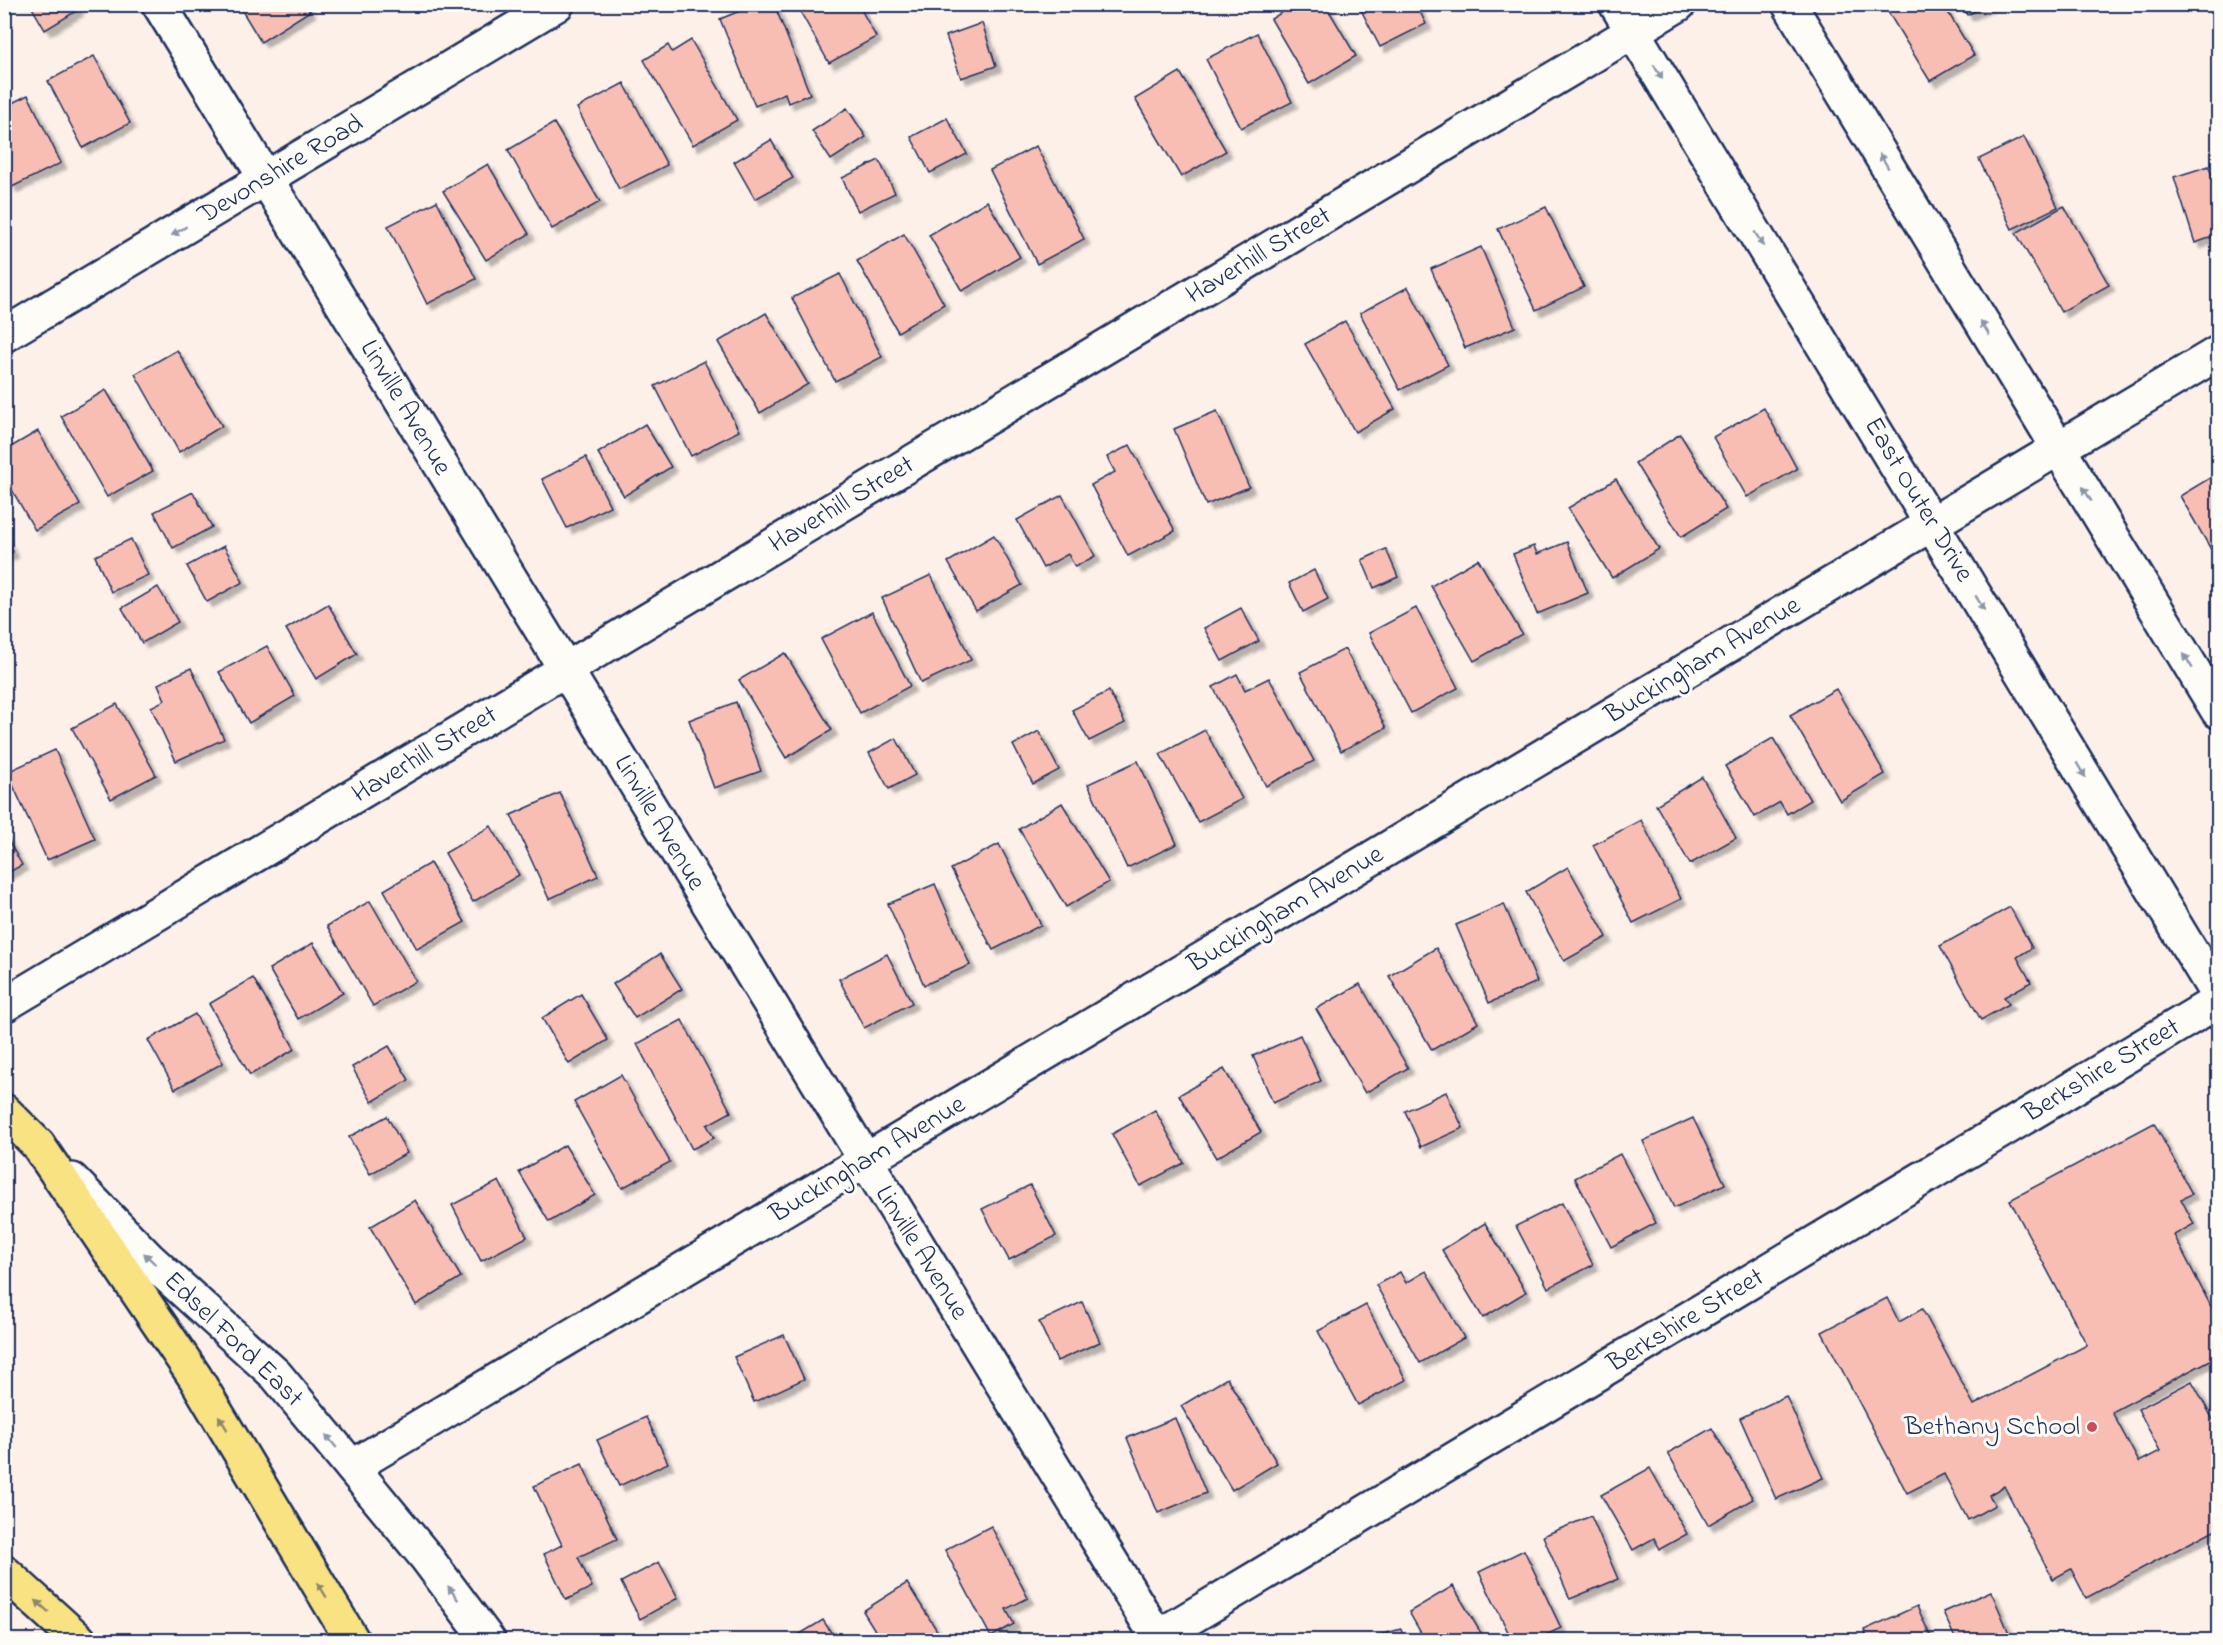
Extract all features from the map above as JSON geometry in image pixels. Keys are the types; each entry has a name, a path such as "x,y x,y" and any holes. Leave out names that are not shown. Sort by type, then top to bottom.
{"main road":[{"name":"Edsel Ford East","path":"4,1111 39,1145"},
{"path":"39,1145 195,1377 352,1641"},
{"path":"4,1572 79,1641"}],"street":[{"name":"Linville Avenue","path":"159,4 1156,1640"},
{"name":"Devonshire Road","path":"4,335 557,4"},
{"name":"Haverhill Street","path":"4,1005 566,671 1624,18 1679,4"},
{"path":"1789,4 2218,711"},
{"name":"East Outer Drive","path":"1624,18 2218,996"},
{"name":"Buckingham Avenue","path":"352,1467 2218,353"},
{"name":"Berkshire Street","path":"1156,1640 2218,1001"},
{"name":"Edsel Ford East","path":"39,1145 149,1258 276,1375 426,1557 488,1641"}],"building":[{"path":"30,4 75,4 78,10 45,30"},
{"path":"238,4 306,4 310,11 261,42"},
{"path":"757,4 774,4 810,94 788,103 785,93 755,106 720,19"},
{"path":"796,4 858,4 876,37 829,63"},
{"path":"1295,4 1325,4 1356,56 1309,84 1271,19"},
{"path":"1358,4 1416,4 1426,24 1380,47"},
{"path":"1901,4 1943,4 1974,55 1930,81 1888,12"},
{"path":"1963,4 1992,4 1967,15"},
{"path":"982,23 996,66 961,78 946,36"},
{"path":"1257,33 1292,102 1241,128 1206,59"},
{"path":"691,40 737,120 693,145 644,60 668,45 672,52"},
{"path":"94,56 130,123 83,148 48,81"},
{"path":"1180,72 1226,151 1181,177 1135,99"},
{"path":"624,83 667,165 619,189 577,108"},
{"path":"28,95 61,163 12,187 4,172 4,126 10,124 4,113 4,107"},
{"path":"847,108 866,137 831,160 812,131"},
{"path":"947,118 967,154 930,173 911,137"},
{"path":"554,123 600,202 552,229 508,150"},
{"path":"2024,137 2058,207 2012,229 1979,159"},
{"path":"771,140 793,178 755,199 734,162"},
{"path":"1036,146 1084,239 1037,264 990,170"},
{"path":"879,160 895,193 858,211 842,178"},
{"path":"488,164 529,234 486,260 443,191"},
{"path":"2209,166 2218,198 2218,235 2195,243 2174,177"},
{"path":"437,201 476,279 427,304 388,226"},
{"path":"987,201 1020,257 962,291 929,235"},
{"path":"2064,206 2109,285 2061,312 2016,233"},
{"path":"1546,207 1584,287 1536,310 1498,229"},
{"path":"904,234 944,304 898,332 857,261"},
{"path":"1481,247 1515,327 1465,348 1431,269"},
{"path":"840,274 882,357 835,381 792,298"},
{"path":"1408,287 1448,365 1400,390 1360,313"},
{"path":"766,313 808,384 760,413 718,342"},
{"path":"1345,321 1395,409 1355,432 1305,344"},
{"path":"177,350 222,426 179,452 135,374"},
{"path":"704,361 739,431 691,456 655,386"},
{"path":"106,390 153,471 107,497 61,416"},
{"path":"1764,408 1797,469 1747,497 1713,437"},
{"path":"1217,411 1249,487 1206,505 1174,429"},
{"path":"645,424 671,467 624,496 598,453"},
{"path":"38,431 80,505 35,530 4,476 4,451"},
{"path":"1680,434 1726,509 1681,537 1635,463"},
{"path":"1130,445 1175,531 1128,556 1091,485 1115,472 1107,457"},
{"path":"586,457 610,506 567,528 542,479"},
{"path":"2218,473 2218,556 2216,558 2180,496"},
{"path":"1616,479 1659,549 1612,578 1568,508"},
{"path":"193,492 212,527 173,548 154,512"},
{"path":"1062,495 1095,556 1075,567 1068,554 1043,568 1017,520"},
{"path":"994,535 1022,585 976,611 948,562"},
{"path":"4,536 13,552 4,557"},
{"path":"131,539 148,575 111,592 95,556"},
{"path":"1567,542 1588,593 1537,614 1513,554 1534,546 1537,554"},
{"path":"224,546 243,582 207,602 187,566"},
{"path":"1386,549 1398,577 1374,588 1362,560"},
{"path":"1478,559 1522,634 1474,661 1431,586"},
{"path":"1314,570 1328,599 1303,612 1289,583"},
{"path":"931,575 971,660 921,683 882,598"},
{"path":"158,587 178,622 142,643 122,608"},
{"path":"328,604 357,654 316,679 286,629"},
{"path":"1241,608 1259,641 1222,661 1204,628"},
{"path":"1416,608 1458,688 1411,713 1369,633"},
{"path":"872,612 910,686 860,713 821,639"},
{"path":"267,646 295,696 249,723 219,672"},
{"path":"1345,649 1386,728 1341,751 1300,672"},
{"path":"785,653 832,730 786,758 739,680"},
{"path":"191,668 224,739 176,761 151,707 165,700 158,684"},
{"path":"1237,674 1245,690 1269,678 1314,761 1266,786 1213,687"},
{"path":"1836,689 1885,774 1840,801 1790,715"},
{"path":"1109,691 1125,723 1089,741 1072,710"},
{"path":"736,702 761,771 714,788 689,720"},
{"path":"117,704 156,775 111,799 72,728"},
{"path":"1205,730 1242,799 1198,822 1160,754"},
{"path":"1039,731 1059,770 1033,784 1013,745"},
{"path":"896,738 915,775 889,789 869,753"},
{"path":"1773,738 1810,800 1787,814 1780,802 1755,817 1725,766"},
{"path":"55,750 95,839 47,860 7,772"},
{"path":"1138,761 1177,844 1127,868 1088,784"},
{"path":"1702,777 1736,838 1690,864 1656,805"},
{"path":"560,793 598,876 549,899 511,815"},
{"path":"1062,803 1109,882 1066,907 1019,829"},
{"path":"1641,820 1681,899 1633,923 1593,845"},
{"path":"491,826 519,875 473,902 445,853"},
{"path":"4,833 22,865 4,875"},
{"path":"999,844 1041,925 993,950 951,869"},
{"path":"430,863 465,922 417,949 384,890"},
{"path":"1568,867 1607,937 1564,961 1526,892"},
{"path":"935,884 970,965 924,985 888,904"},
{"path":"370,901 416,981 373,1006 327,926"},
{"path":"1504,904 1537,982 1489,1003 1456,925"},
{"path":"2010,907 2032,948 2017,957 2031,982 2004,997 2009,1004 1981,1020 1940,946"},
{"path":"313,943 343,993 298,1019 269,969"},
{"path":"1436,948 1478,1023 1432,1050 1389,976"},
{"path":"660,954 682,989 635,1018 613,984"},
{"path":"887,954 912,1003 864,1028 839,979"},
{"path":"253,978 295,1049 250,1075 209,1004"},
{"path":"1360,984 1408,1068 1365,1093 1316,1009"},
{"path":"581,994 608,1040 569,1064 542,1018"},
{"path":"195,1014 223,1063 175,1089 148,1040"},
{"path":"682,1020 731,1112 707,1125 714,1138 692,1149 637,1044"},
{"path":"1300,1035 1321,1081 1273,1103 1253,1056"},
{"path":"389,1046 409,1080 372,1102 352,1067"},
{"path":"1224,1069 1261,1132 1216,1158 1179,1095"},
{"path":"621,1075 670,1162 622,1188 574,1102"},
{"path":"1446,1092 1463,1128 1421,1147 1405,1111"},
{"path":"1155,1110 1184,1163 1140,1186 1112,1134"},
{"path":"387,1116 407,1153 370,1174 349,1137"},
{"path":"1693,1118 1725,1184 1674,1208 1643,1141"},
{"path":"2154,1123 2192,1194 2181,1199 2194,1224 2174,1235 2218,1320 2218,1356 2112,1412 2139,1462 2160,1451 2138,1409 2192,1381 2216,1425 2218,1424 2218,1528 2086,1598 2071,1569 2053,1579 2004,1486 1989,1495 1995,1505 1968,1520 1944,1474 1907,1493 1822,1332 1887,1298 1899,1322 1922,1309 1974,1405 2087,1345 2010,1200"},
{"path":"565,1145 595,1195 549,1222 519,1172"},
{"path":"1620,1154 1656,1223 1611,1247 1575,1178"},
{"path":"499,1181 527,1237 481,1261 452,1205"},
{"path":"1030,1185 1056,1236 1009,1260 982,1209"},
{"path":"415,1200 461,1277 416,1305 370,1227"},
{"path":"1562,1203 1593,1265 1548,1288 1516,1226"},
{"path":"1485,1223 1526,1292 1483,1318 1442,1250"},
{"path":"1426,1271 1464,1338 1420,1363 1376,1285 1400,1272 1406,1283"},
{"path":"1082,1302 1100,1342 1057,1361 1039,1322"},
{"path":"1366,1305 1406,1380 1358,1405 1318,1331"},
{"path":"784,1335 804,1379 754,1402 734,1357"},
{"path":"1227,1378 1277,1463 1232,1490 1181,1406"},
{"path":"1786,1396 1823,1478 1776,1499 1740,1418"},
{"path":"646,1417 668,1463 619,1486 597,1440"},
{"path":"1175,1418 1206,1493 1158,1513 1127,1438"},
{"path":"1712,1428 1753,1499 1708,1525 1668,1453"},
{"path":"582,1464 617,1539 578,1557 592,1587 566,1600 544,1554 562,1545 534,1486"},
{"path":"1650,1468 1687,1534 1660,1549 1654,1538 1633,1550 1601,1495"},
{"path":"1591,1516 1618,1579 1570,1599 1543,1536"},
{"path":"991,1526 1028,1598 1006,1609 1014,1624 991,1637 945,1550"},
{"path":"1524,1550 1561,1628 1535,1640 1512,1640 1479,1572"},
{"path":"659,1562 678,1598 640,1619 621,1582"},
{"path":"907,1583 943,1640 881,1640 863,1611"},
{"path":"1453,1586 1485,1640 1425,1640 1409,1612"},
{"path":"1991,1591 2012,1640 1956,1640 1943,1612"},
{"path":"1917,1606 1932,1640 1869,1640 1864,1630"},
{"path":"823,1620 836,1640 790,1640"},
{"path":"1401,1629 1404,1640 1362,1640"},
{"path":"1629,1632 1633,1640 1610,1640"}],"place":[{"name":"Bethany School","path":"2092,1427"}]}
